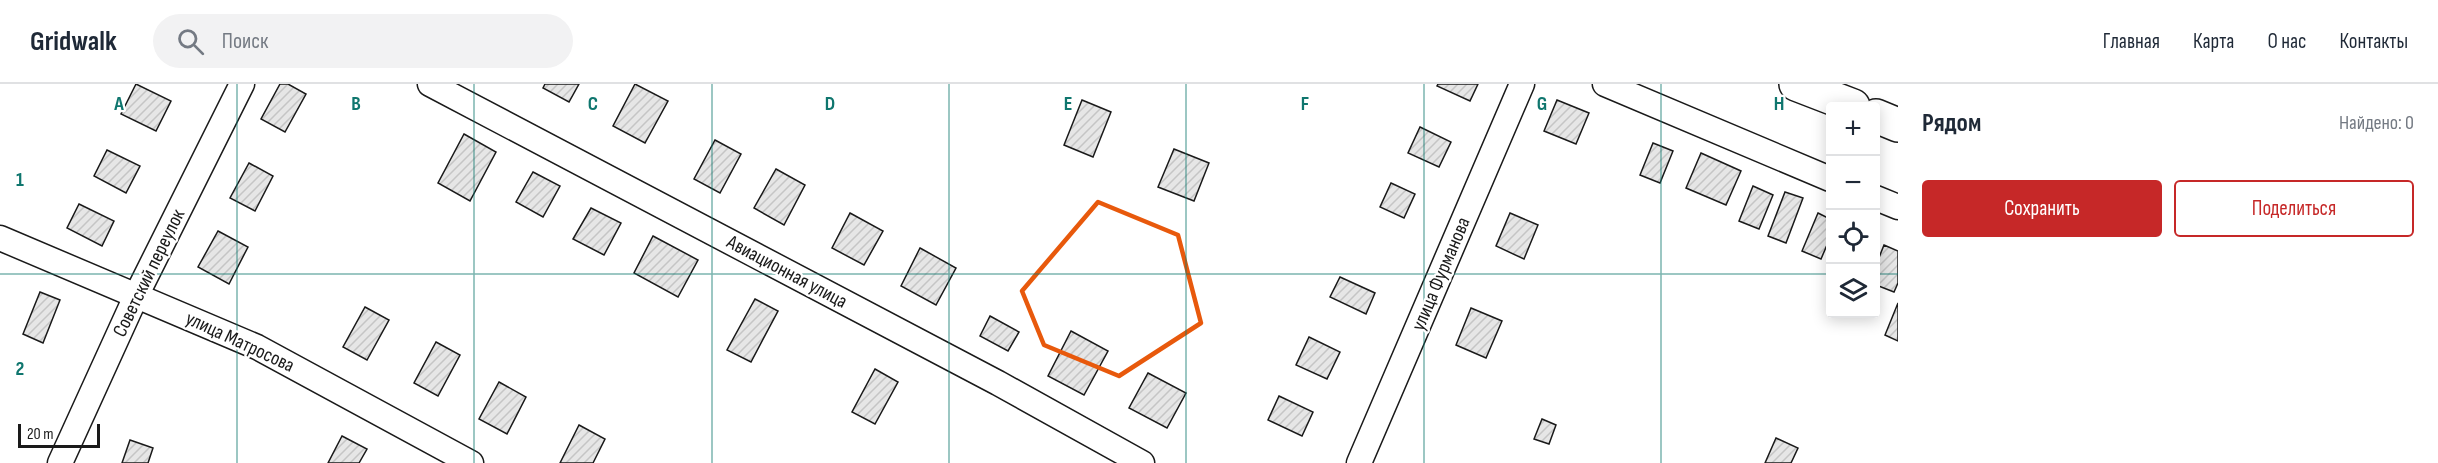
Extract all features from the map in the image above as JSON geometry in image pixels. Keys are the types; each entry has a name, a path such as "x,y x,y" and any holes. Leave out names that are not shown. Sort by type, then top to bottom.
{"main road":[{"path":"1796,84 1843,102"},
{"path":"1880,118 1898,124"}],"street":[{"name":"Советский переулок","path":"60,463 137,294 242,84"},
{"name":"Авиационная улица","path":"430,84 998,383 1142,463"},
{"name":"улица Фурманова","path":"1359,463 1522,84"},
{"path":"1605,84 1826,177"},
{"path":"1880,200 1898,207"},
{"name":"улица Матросова","path":"0,238 257,346 471,463"}],"highlighted area":[{"path":"1098,202 1178,235 1201,323 1119,376 1044,345 1022,291"}],"building":[{"path":"136,84 171,101 156,131 121,114"},
{"path":"280,84 288,84 306,94 285,132 261,119"},
{"path":"545,84 579,84 569,102 543,88"},
{"path":"635,84 668,101 645,143 613,126"},
{"path":"1438,84 1478,84 1470,101 1437,86"},
{"path":"1082,100 1111,112 1093,157 1064,145"},
{"path":"1557,100 1589,113 1576,144 1544,131"},
{"path":"1420,127 1451,142 1439,167 1408,153"},
{"path":"464,134 496,152 470,201 438,183"},
{"path":"715,140 741,154 720,193 694,179"},
{"path":"1653,143 1673,151 1660,183 1640,175"},
{"path":"1174,149 1209,163 1194,201 1158,187"},
{"path":"107,150 140,166 126,193 94,176"},
{"path":"1701,153 1741,171 1726,205 1686,188"},
{"path":"249,163 273,176 255,211 230,198"},
{"path":"776,169 805,185 784,225 754,208"},
{"path":"533,172 560,186 543,217 516,202"},
{"path":"1391,183 1415,194 1404,218 1380,207"},
{"path":"1753,186 1773,195 1759,229 1739,221"},
{"path":"1785,192 1803,198 1786,243 1768,236"},
{"path":"79,204 114,221 102,246 67,228"},
{"path":"591,208 621,223 604,255 573,239"},
{"path":"850,213 883,231 864,265 832,248"},
{"path":"1510,213 1538,225 1524,259 1496,246"},
{"path":"1818,213 1826,217 1826,247 1821,259 1802,251"},
{"path":"218,231 248,247 229,284 198,267"},
{"path":"653,236 698,260 678,297 634,273"},
{"path":"1884,245 1898,251 1898,283 1894,292 1880,287 1880,255"},
{"path":"920,248 956,268 936,305 901,286"},
{"path":"1340,277 1375,293 1366,314 1330,297"},
{"path":"40,292 60,300 43,343 23,334"},
{"path":"755,299 778,311 751,362 727,350"},
{"path":"1898,303 1898,341 1885,335"},
{"path":"365,307 389,320 367,360 343,347"},
{"path":"1471,308 1502,321 1486,358 1456,345"},
{"path":"990,316 1019,332 1008,351 980,336"},
{"path":"1071,331 1108,351 1084,395 1048,376"},
{"path":"1309,337 1340,352 1327,379 1296,365"},
{"path":"436,342 460,355 438,396 414,383"},
{"path":"875,369 898,382 875,424 852,412"},
{"path":"1148,373 1186,393 1167,428 1129,408"},
{"path":"499,382 526,397 507,434 479,419"},
{"path":"1279,396 1313,412 1302,436 1268,420"},
{"path":"1542,419 1556,425 1549,444 1534,439"},
{"path":"579,425 605,439 593,463 560,463"},
{"path":"342,436 367,449 359,463 328,463"},
{"path":"1776,438 1798,448 1791,463 1765,463"},
{"path":"130,440 153,448 148,463 122,463"}]}
